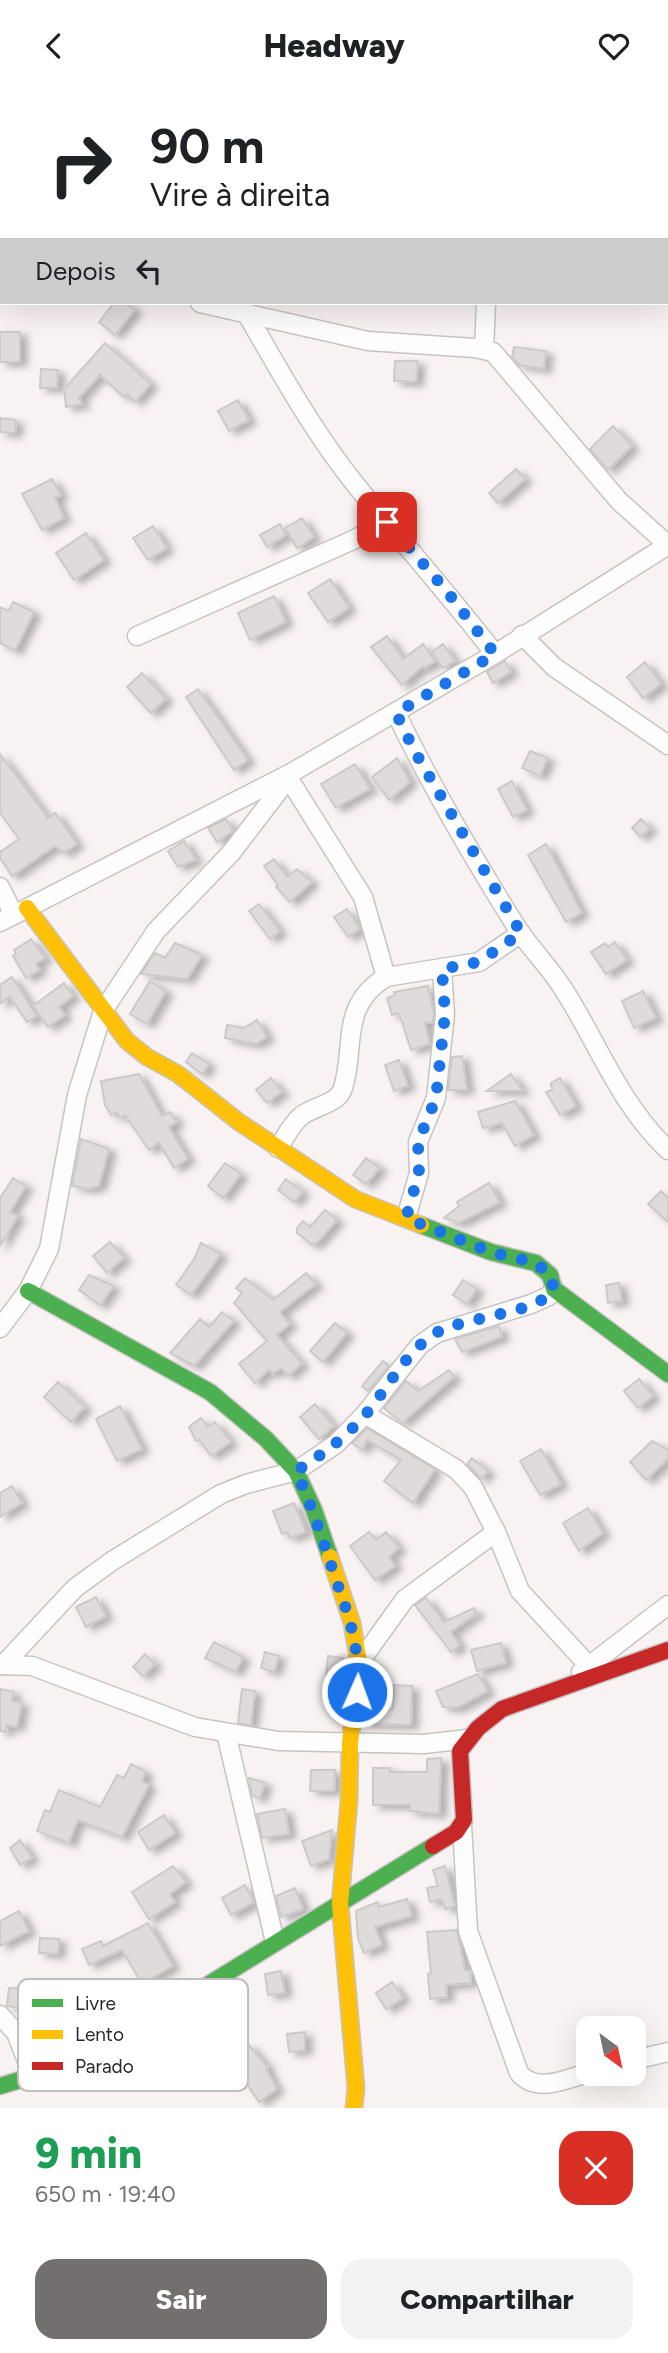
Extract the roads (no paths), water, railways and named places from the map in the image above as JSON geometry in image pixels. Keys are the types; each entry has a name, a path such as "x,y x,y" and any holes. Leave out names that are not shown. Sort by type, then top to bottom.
{"street":[{"path":"14,915 290,776 495,654 668,545 619,501 557,431 501,359 484,349 368,341 244,309 215,305"},
{"path":"484,349 486,305"},
{"path":"244,309 271,360 357,488 445,589 495,654"},
{"path":"137,636 354,540 387,522"},
{"path":"522,635 561,672 668,745"},
{"path":"396,713 415,752 521,933 570,999 606,1070 651,1133 668,1150"},
{"path":"290,776 363,897 386,977"},
{"path":"0,1328 28,1291 49,1249 78,1095 103,1011 156,931 231,853 290,776"},
{"path":"0,887 14,915 103,1011 127,1041 147,1058 178,1074 239,1122 355,1199 491,1252 536,1263 550,1275 554,1289 668,1374"},
{"path":"278,1148 300,1117 336,1098 343,1090 349,1031 365,995 386,977 479,962 521,933"},
{"path":"406,1218 419,1173 418,1142 436,1098 445,1014 442,969"},
{"path":"2,1665 75,1588 112,1561 221,1494 246,1484 296,1471 336,1444 365,1414 420,1345 437,1333 531,1304 549,1296 554,1289"},
{"path":"28,1291 210,1392 266,1439 296,1471 314,1510 352,1623 359,1663 350,1743 349,1801 340,1904 356,2088 354,2108"},
{"path":"365,1414 457,1469 473,1487 496,1532 520,1591 589,1666"},
{"path":"359,1663 405,1599 496,1532"},
{"path":"568,1684 668,1605"},
{"path":"576,2076 540,2085 524,2079 519,2073 468,1931 460,1751 467,1739 502,1709 668,1650"},
{"path":"2,1665 32,1666 195,1727 226,1733 278,1741 350,1743 424,1744 467,1739"},
{"path":"226,1733 275,1942"},
{"path":"217,1979 462,1825"},
{"path":"0,2015 18,2038"},
{"path":"646,2057 668,2052"},
{"path":"0,2086 18,2082"}]}
